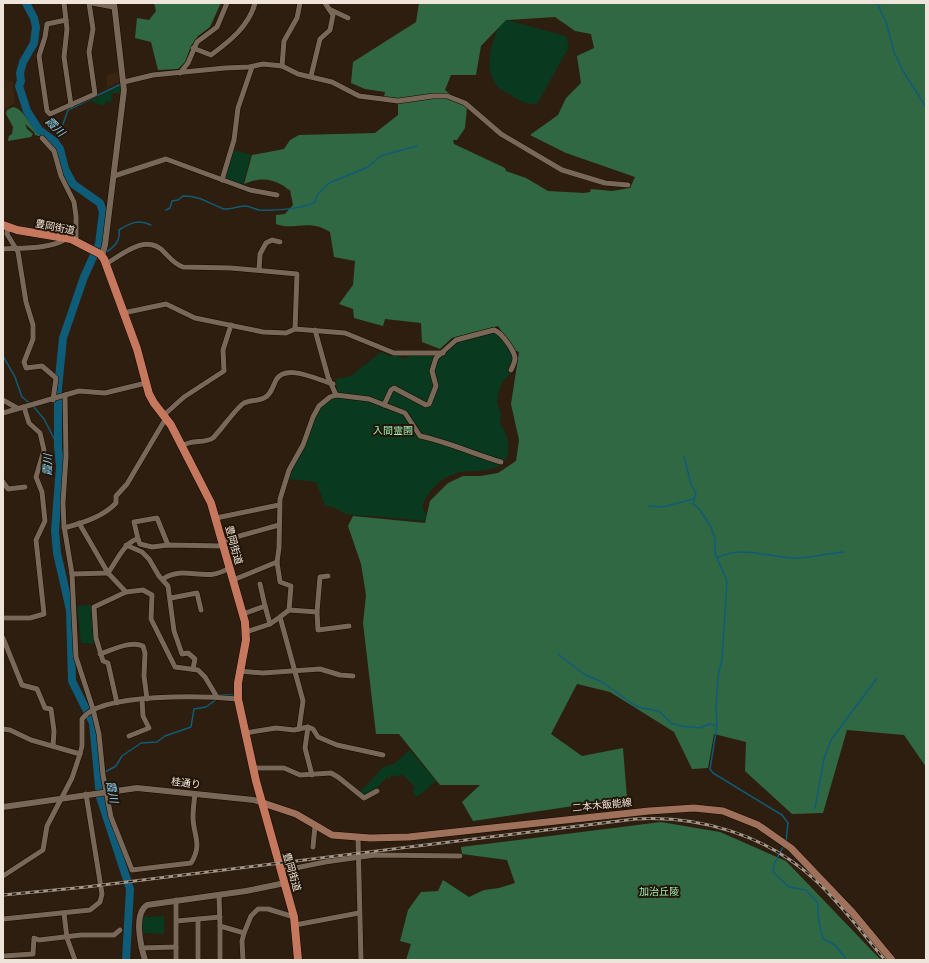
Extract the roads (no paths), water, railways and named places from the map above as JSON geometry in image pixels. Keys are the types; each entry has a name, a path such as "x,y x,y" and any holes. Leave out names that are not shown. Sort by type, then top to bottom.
{"main road":[{"name":"豊岡街道","path":"6,227 67,237 98,253 106,264 137,349 146,383 154,403 165,417 182,446 211,503 246,632 239,671 238,699 254,768 295,921 298,960"},
{"name":"二本木飯能線","path":"263,803 296,814 332,835 358,837 409,837 595,815 704,808 732,813 758,825 785,844 831,889 892,960"}],"street":[{"path":"64,3 67,31 64,54 71,105"},
{"path":"66,20 46,24 46,37 39,56 47,112 52,114 95,94 89,53 93,29 89,3"},
{"path":"92,3 114,5 124,82 104,252 98,253"},
{"path":"180,73 188,62 197,42 217,27 227,3"},
{"path":"193,48 211,55 229,42 238,33 252,14 255,3"},
{"path":"282,66 284,41 297,18 300,3"},
{"path":"311,76 320,39 330,30 333,15 325,3"},
{"path":"329,9 348,18"},
{"path":"124,82 153,76 225,68 252,67 263,64 282,66 298,74 336,83 360,96 398,101 433,96 455,99 465,103 501,134 562,170 605,184 628,185"},
{"path":"222,180 234,140 238,108 252,67"},
{"path":"42,138 54,151 61,176 74,202 76,241"},
{"path":"114,176 166,159 250,190 277,195"},
{"path":"6,227 7,234 16,248 26,302 33,325 33,339 24,362 26,368 42,366 56,378 54,399"},
{"path":"3,249 50,245 61,242 67,237"},
{"path":"259,270 260,254 266,243 272,240 280,242"},
{"path":"106,264 128,250 147,244 160,248 176,264 183,267 259,270 298,274 295,329"},
{"path":"123,313 166,304 191,317 274,333 286,332 295,329 316,330 352,335 386,352 443,352"},
{"path":"64,528 104,514 116,503 116,496 127,484 165,417 184,397 224,371 223,350 231,325"},
{"path":"316,330 328,377 333,384 336,395"},
{"path":"384,405 391,390 394,388 426,405 429,404 436,386 432,371 436,358 456,340 496,330 503,337 514,355 514,363 511,370"},
{"path":"182,446 195,441 210,440 213,438 245,402 265,398 271,392 276,380 283,373 291,372 302,374 333,384"},
{"path":"3,413 17,408 31,407 64,395 88,390 105,393 146,383"},
{"path":"64,395 66,457 63,503 64,528 72,574 76,657 93,709 102,748 103,772 111,817 132,870 191,863 197,850 197,839 193,818 195,794"},
{"path":"289,610 291,586 280,582 277,562 279,548 279,505 289,470 303,445 316,410 326,399 336,395 369,399 404,413 420,436 439,440 470,453 501,462"},
{"path":"3,400 17,408"},
{"path":"3,618 30,618 44,614 36,540 45,521 42,492 36,477 44,450 40,433 29,423 24,407"},
{"path":"3,482 8,489 25,487"},
{"path":"216,518 279,505"},
{"path":"168,545 157,518 134,522 140,544 152,547 223,543 279,525"},
{"path":"79,523 108,573 126,592"},
{"path":"108,573 126,545 138,539"},
{"path":"126,545 142,552 153,563 156,572 168,586 178,647 182,654 188,653 195,659 194,669"},
{"path":"233,580 277,562"},
{"path":"163,579 168,576 191,572 209,576 229,568"},
{"path":"72,574 108,573"},
{"path":"328,576 320,577 317,612 318,630 349,626"},
{"path":"260,584 270,624"},
{"path":"117,703 108,663 103,661 100,654 95,632 94,607 126,592 143,590 152,595 152,619 175,667 198,670 205,677 217,697"},
{"path":"171,598 197,593 201,610"},
{"path":"242,614 265,606"},
{"path":"246,632 270,624 289,610 317,612"},
{"path":"280,617 303,701 300,729"},
{"path":"3,638 6,652 22,685 37,689 45,708 51,709 54,731 53,746"},
{"path":"100,654 124,646 140,644 143,646 145,653 143,716 149,728 129,736"},
{"path":"239,671 264,673 295,672 320,669 340,675 353,676"},
{"path":"3,876 43,850 47,826 72,778 80,754 83,717 93,709 117,703 144,699 192,696 238,699"},
{"path":"308,727 305,748 312,775"},
{"path":"246,733 276,728 300,729 308,727 313,729 318,736 336,745 384,755"},
{"path":"3,729 10,730 31,740 80,754"},
{"path":"254,768 284,768 300,775 331,773 345,782 364,798 377,791"},
{"name":"桂通り","path":"86,794 137,788 254,800 263,803"},
{"path":"3,807 86,794 102,894 100,902 94,908 3,920"},
{"path":"313,847 315,826"},
{"path":"358,837 357,858 361,960"},
{"path":"281,871 296,867 357,858 413,855 433,857 460,856"},
{"path":"145,960 141,948 140,921 143,908 151,904 285,884"},
{"path":"219,895 220,960"},
{"path":"176,900 176,960"},
{"path":"243,960 242,941 244,934 251,916 258,909 268,909 295,921 359,913"},
{"path":"64,913 67,938 75,960"},
{"path":"176,921 220,917"},
{"path":"198,919 198,960"},
{"path":"220,926 244,934"},
{"path":"3,956 33,954 34,938 39,940 67,938 81,935 114,936 120,930"},
{"path":"141,948 176,947"}],"waterway":[{"name":"霞川","path":"26,3 34,18 36,27 34,43 23,62 20,73 21,81 19,86 27,111 39,130 54,141 60,149 65,169 73,184 100,203 103,212 99,244 84,277 63,338 58,388 58,446 60,467 55,531 57,553 70,610 72,681 93,723 100,797 130,889 126,960"},
{"path":"877,3 886,22 894,52 903,71 926,107"},
{"path":"56,144 68,110 121,84"},
{"path":"166,210 170,208 172,201 178,200 183,196 195,197 224,209 245,206 259,210 301,207 314,203 318,194 329,183 368,167 380,156 417,146"},
{"path":"106,252 117,242 119,230 138,222 151,225"},
{"path":"3,356 15,377 22,397 31,404"},
{"path":"33,406 44,419 58,446"},
{"path":"684,456 691,484 696,493 693,504 700,510 711,527 715,539 715,553 727,581 722,660 718,676 716,707 717,725"},
{"path":"648,506 663,507 693,499"},
{"path":"717,558 735,552 798,558 844,552"},
{"path":"558,654 585,675 602,682 637,707 659,711 671,723 681,726 700,728 709,724 717,726 710,769 713,773 782,815 788,823 786,842"},
{"path":"815,808 824,759 831,740 877,678"},
{"path":"217,695 233,695"},
{"path":"105,772 116,766 122,756 141,743 157,742 165,736 191,727 194,709 206,707 217,699"},
{"path":"783,847 774,864 773,872 789,887 806,890 818,903 819,921 823,939 835,945 847,960"}],"railway":[{"path":"3,895 86,887 635,819 659,819 683,821 731,831 776,851 796,864 825,889 885,960"}],"park label":[{"name":"入間霊園","path":"393,430"},
{"name":"加治丘陵","path":"659,891"}]}
